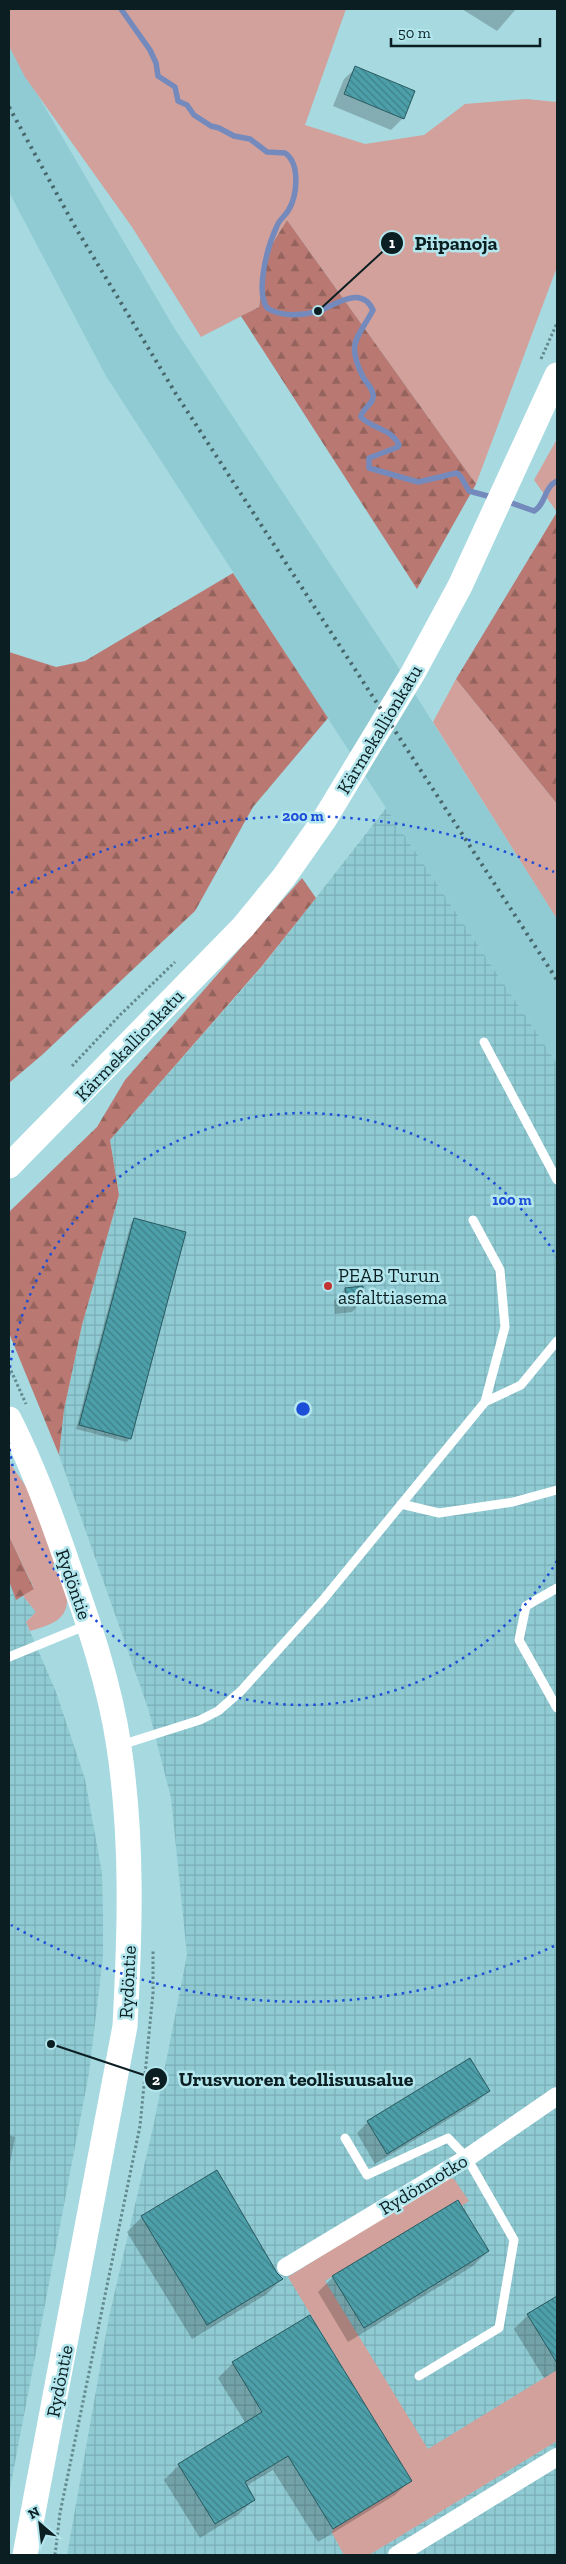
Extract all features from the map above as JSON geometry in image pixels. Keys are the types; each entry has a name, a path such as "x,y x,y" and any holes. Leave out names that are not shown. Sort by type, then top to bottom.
{"street":[{"name":"Kärmekallionkatu","path":"9,1166 243,927 284,877 324,820 408,681 460,586 547,371"},
{"name":"Rydöntie","path":"9,1418 39,1484 88,1624 119,1746 130,1873 130,1941 125,2026 25,2555"},
{"name":"Rydönnotko","path":"286,2267 467,2158 557,2096"},
{"path":"397,2555 557,2457"}],"lane":[{"path":"484,1042 557,1180"},
{"path":"119,1746 200,1720 218,1711 241,1691 322,1601 485,1402 505,1327 500,1270 473,1220"},
{"path":"485,1402 521,1385 557,1341"},
{"path":"401,1504 439,1513 513,1502 557,1490"},
{"path":"557,1588 526,1606 519,1640 557,1708"},
{"path":"9,1657 88,1624"},
{"path":"344,2138 367,2175 448,2138 467,2158 514,2240 499,2328 420,2376"}],"path":[{"path":"547,371 557,323"},
{"path":"66,1073 120,1015 177,960"}],"shaded area":[{"path":"9,9 346,9 305,125 365,144 424,135 465,104 526,99 557,102 557,267 476,484 287,220 266,254 259,307 201,337 132,227 25,77 9,46"},
{"path":"9,46 173,326 391,656 557,919 557,1063 386,808 106,376 9,192"},
{"path":"557,439 557,512 534,480"},
{"path":"456,679 557,804 557,919 433,722"},
{"path":"386,808 557,1063 557,2555 67,2555 109,2317 154,2123 187,1955 171,1798 148,1708 59,1455 64,1410 82,1325 119,1195 110,1140 262,967"},
{"path":"9,1462 29,1491 67,1598 61,1617 50,1624 30,1631 26,1622 36,1612 23,1596 34,1588 9,1536"},
{"path":"9,1581 16,1599 23,1596 36,1612 26,1622 56,1692 85,1779 102,1873 103,1957 89,2073 9,2494"},
{"path":"447,2177 454,2179 469,2201 461,2206 457,2200 325,2281 428,2449 557,2370 557,2441 369,2555 344,2555 332,2533 333,2529 411,2481 288,2277"}],"green space":[{"path":"287,220 476,484 417,589 241,316 259,307 266,254"},
{"path":"557,512 557,804 456,679"},
{"path":"233,573 328,718 253,807 195,911 42,1055 9,1083 9,652 56,667 85,661"},
{"path":"302,878 316,898 262,966 110,1140 119,1195 82,1325 64,1410 59,1455 9,1333 9,1212 97,1127 125,1080"},
{"path":"9,1536 34,1589 16,1600 9,1581"}],"building":[{"path":"355,66 415,91 404,119 344,94"},
{"path":"134,1218 186,1232 131,1439 79,1425"},
{"path":"363,1286 364,1301 347,1303 345,1288"},
{"path":"470,2058 490,2091 387,2154 367,2121"},
{"path":"217,2170 277,2273 283,2279 207,2325 141,2216"},
{"path":"458,2200 489,2251 364,2328 332,2276"},
{"path":"557,2296 557,2363 527,2314"},
{"path":"310,2315 412,2481 333,2529 288,2456 245,2482 255,2500 215,2524 178,2464 262,2412 232,2362"}],"waterway":[{"path":"121,9 150,50 156,63 158,76 175,87 178,101 187,105 194,115 211,126 234,136 250,139 267,152 285,153 290,158 296,181 294,198 273,234 264,267 262,290 267,308 285,314 305,314 318,311 347,299 362,298 368,302 373,310 358,335 354,348 358,365 373,394 372,401 361,417 391,435 399,445 369,458 369,468 418,482 457,473 469,491 495,498"},
{"path":"506,501 534,511 541,504 550,487 557,481"}],"railway":[{"path":"9,107 74,225 176,394 557,980"}],"place":[{"name":"Piipanoja","path":"318,311"},
{"name":"PEAB Turun asfalttiasema","path":"328,1286"},
{"name":"Urusvuoren teollisuusalue","path":"51,2044"}]}
